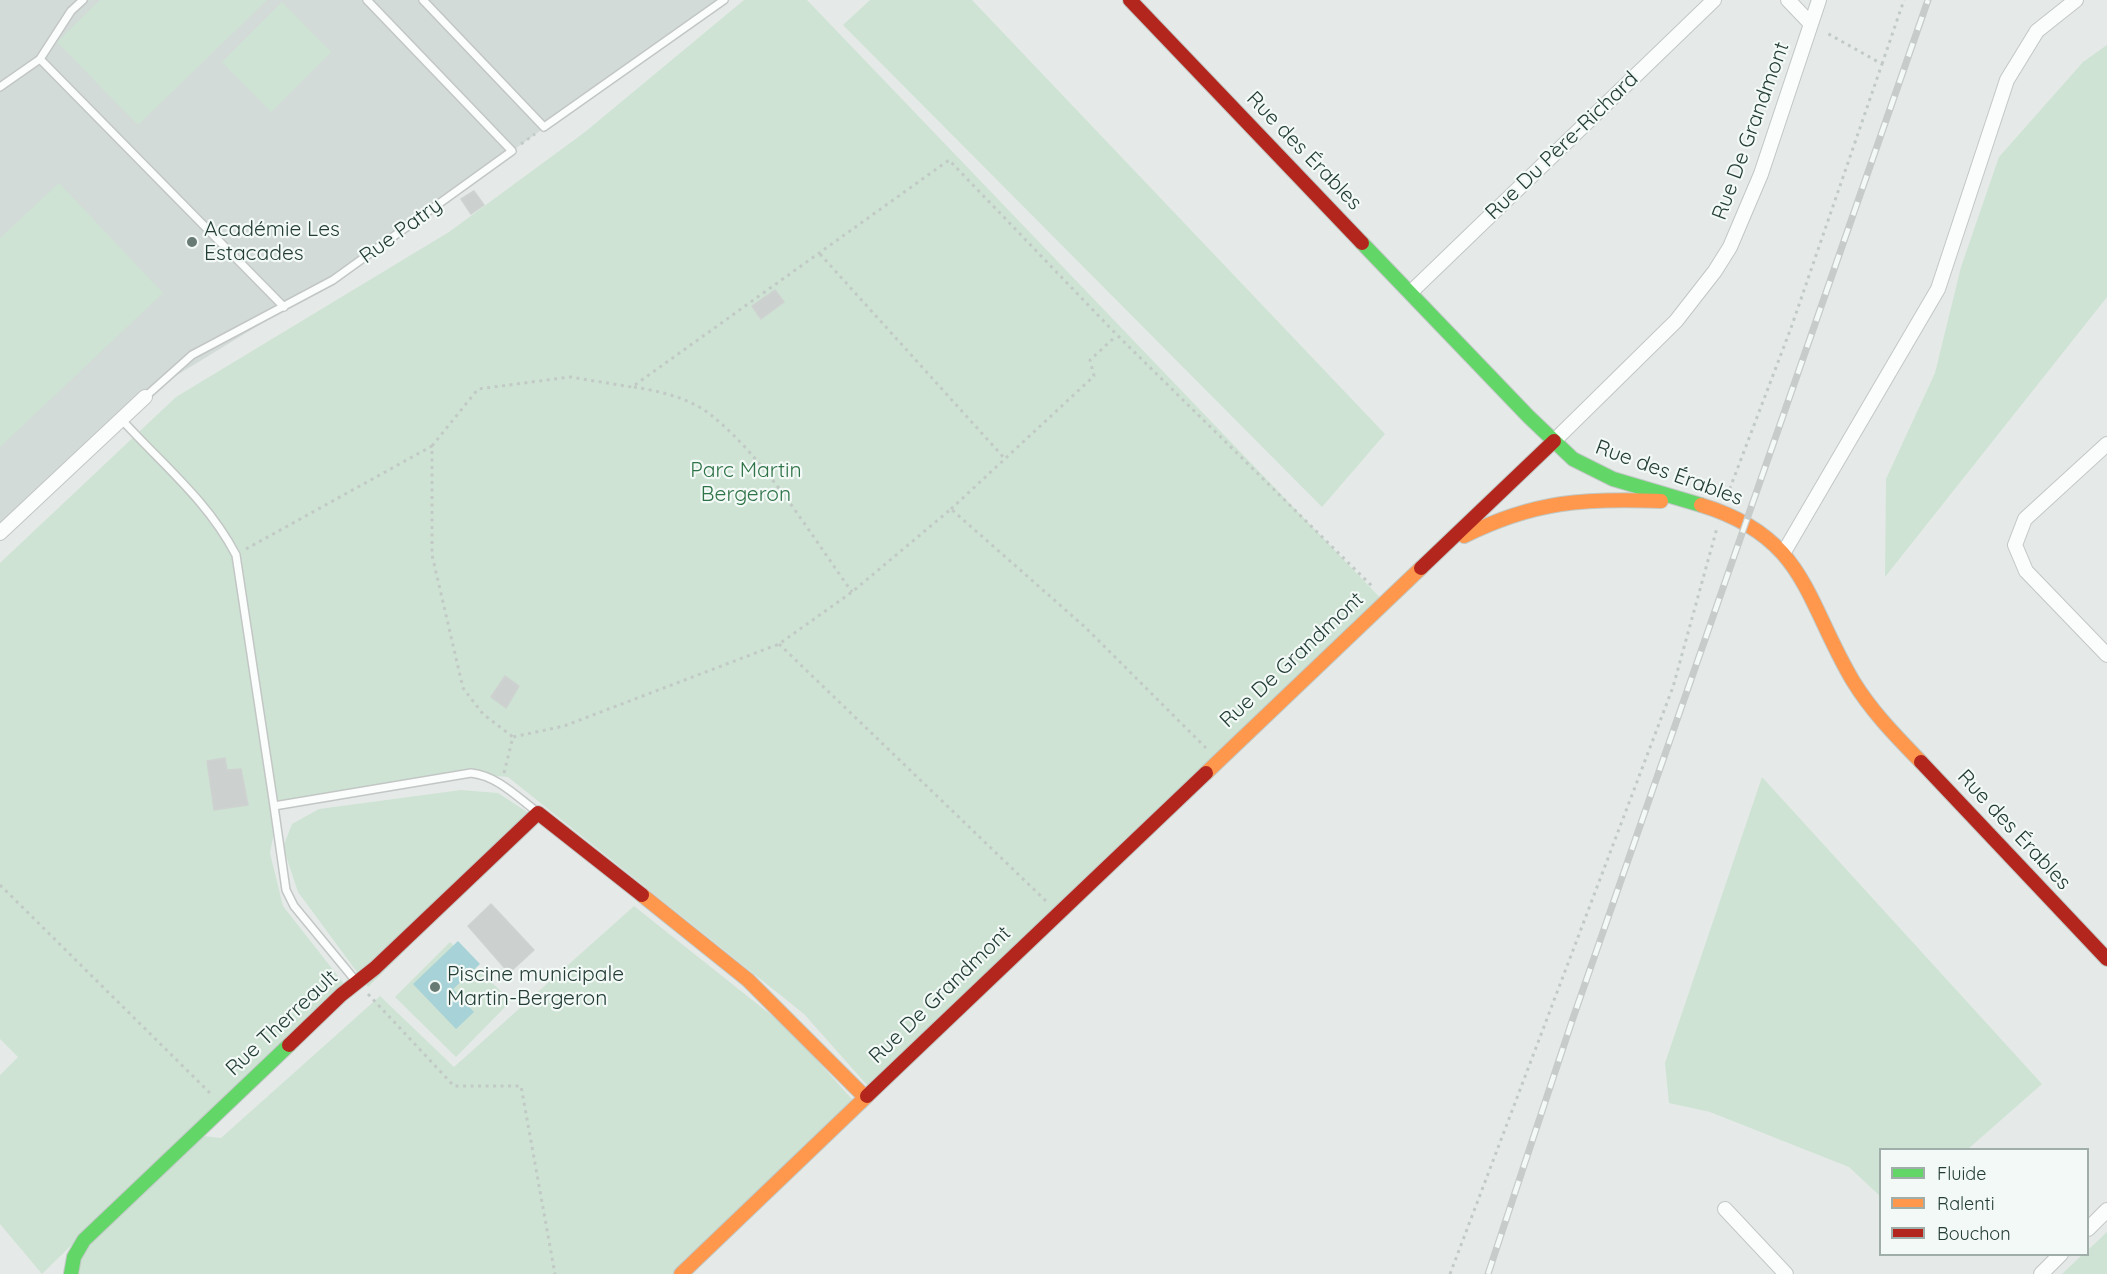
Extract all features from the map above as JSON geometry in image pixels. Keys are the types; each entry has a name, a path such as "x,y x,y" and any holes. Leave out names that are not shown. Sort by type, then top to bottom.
{"street":[{"name":"Rue des Érables","path":"1130,0 1554,441 1579,462 1597,472 1721,511 1759,531 1784,552 1813,596 1847,670 1877,716 2107,959"},
{"name":"Rue Du Père-Richard","path":"1410,293 1714,0"},
{"path":"1788,0 1811,24"},
{"name":"Rue De Grandmont","path":"681,1274 864,1096 1660,339 1715,271 1735,236 1757,186 1819,0"},
{"path":"1784,552 1938,289 2007,80 2037,31 2076,0"},
{"name":"Rue Patry","path":"0,533 145,398"},
{"path":"2107,444 2025,519 2015,545 2026,571 2107,655"},
{"path":"1440,549 1498,518 1547,503 1583,499 1696,502"},
{"path":"538,813 748,980 864,1096"},
{"name":"Rue Therreault","path":"71,1274 74,1257 84,1240 538,813"},
{"path":"1725,1209 1786,1274"},
{"path":"2089,1228 2107,1210"},
{"path":"2041,1274 2059,1256"}],"lane":[{"path":"0,87 40,59 71,11 83,0"},
{"path":"367,0 512,151"},
{"path":"423,0 544,128 724,0"},
{"path":"40,59 284,307"},
{"name":"Rue Patry","path":"145,398 192,355 333,280 512,151"},
{"path":"122,420 202,503 219,525 236,555 286,890 294,906 357,982"},
{"path":"274,806 454,774 478,774 501,783 538,813"}],"path":[{"path":"1450,1274 1673,687 1721,511 1791,328 1904,0"},
{"path":"1811,24 1882,64"},
{"path":"512,151 544,128"},
{"path":"632,387 949,160 1117,335 1386,600"},
{"path":"820,254 1006,460"},
{"path":"432,446 432,555 463,688 483,714 513,737 564,726 779,644 852,591 1006,460 1094,376 1090,360 1117,335"},
{"path":"236,555 432,446 478,389 570,377 663,392 710,413 756,460 852,591"},
{"path":"951,509 1086,628 1218,759"},
{"path":"779,644 1058,912"},
{"path":"501,783 513,737"},
{"path":"0,885 224,1106"},
{"path":"357,982 454,1086 521,1086 555,1274"}],"shaded area":[{"name":"Académie Les Estacades","path":"0,0 722,0 333,280 164,383 0,538"}],"green space":[{"path":"100,0 267,0 138,125 57,42"},
{"name":"Parc Martin Bergeron","path":"744,0 807,0 1390,608 875,1094 804,1014 508,777 466,773 315,795 279,808 270,853 283,906 352,994 194,1135 221,1138 380,996 454,1067 634,906 790,1030 859,1107 680,1274 77,1274 91,1226 42,1274 0,1224 0,1075 18,1057 0,1039 0,563 176,397 449,232 585,132"},
{"path":"870,0 972,0 1385,434 1322,507 843,25"},
{"path":"282,2 331,52 271,112 222,62"},
{"path":"2107,45 2107,297 1885,577 1886,479 1935,373 1961,267 1999,157 2083,62"},
{"path":"59,183 163,293 0,447 0,238"},
{"path":"1762,777 2042,1084 1969,1148 1879,1148 1879,1195 1849,1167 1710,1112 1669,1103 1665,1063"},
{"path":"461,790 498,793 538,819 368,987 298,892 283,847 292,824 319,809"},
{"path":"450,942 511,1001 456,1057 395,997"},
{"path":"2107,1232 2107,1274 2062,1274 2081,1256 2089,1256 2089,1249"}],"water":[{"name":"Piscine municipale Martin-Bergeron","path":"458,941 480,964 453,989 474,1012 456,1029 413,984"}],"building":[{"path":"474,191 484,205 471,214 461,199"},
{"path":"775,290 784,302 761,319 752,306"},
{"path":"505,676 519,686 506,708 491,697"},
{"path":"225,758 227,770 241,769 248,805 214,810 207,761"},
{"path":"491,904 534,950 509,973 468,926"}],"railway":[{"path":"1488,1274 1572,1021 1928,0"}],"traffic: fast":[{"path":"1362,243 1528,416 1573,459 1613,479 1701,505"},
{"path":"71,1274 74,1257 84,1240 289,1045"}],"traffic: slow":[{"path":"1464,536 1513,515 1560,504 1608,500 1661,501"},
{"path":"1701,505 1736,518 1762,535 1783,553 1811,598 1860,692 1921,762"},
{"path":"1206,773 1421,568"},
{"path":"642,895 748,980 864,1096"},
{"path":"681,1274 867,1096"}],"traffic: jam":[{"path":"1130,0 1362,243"},
{"path":"1421,568 1554,441"},
{"path":"1921,762 2107,959"},
{"path":"867,1096 1206,773"},
{"path":"289,1045 341,995 375,968 538,813 642,895"}],"place":[{"name":"Académie Les Estacades","path":"192,242"},
{"name":"Piscine municipale Martin-Bergeron","path":"435,987"}]}
